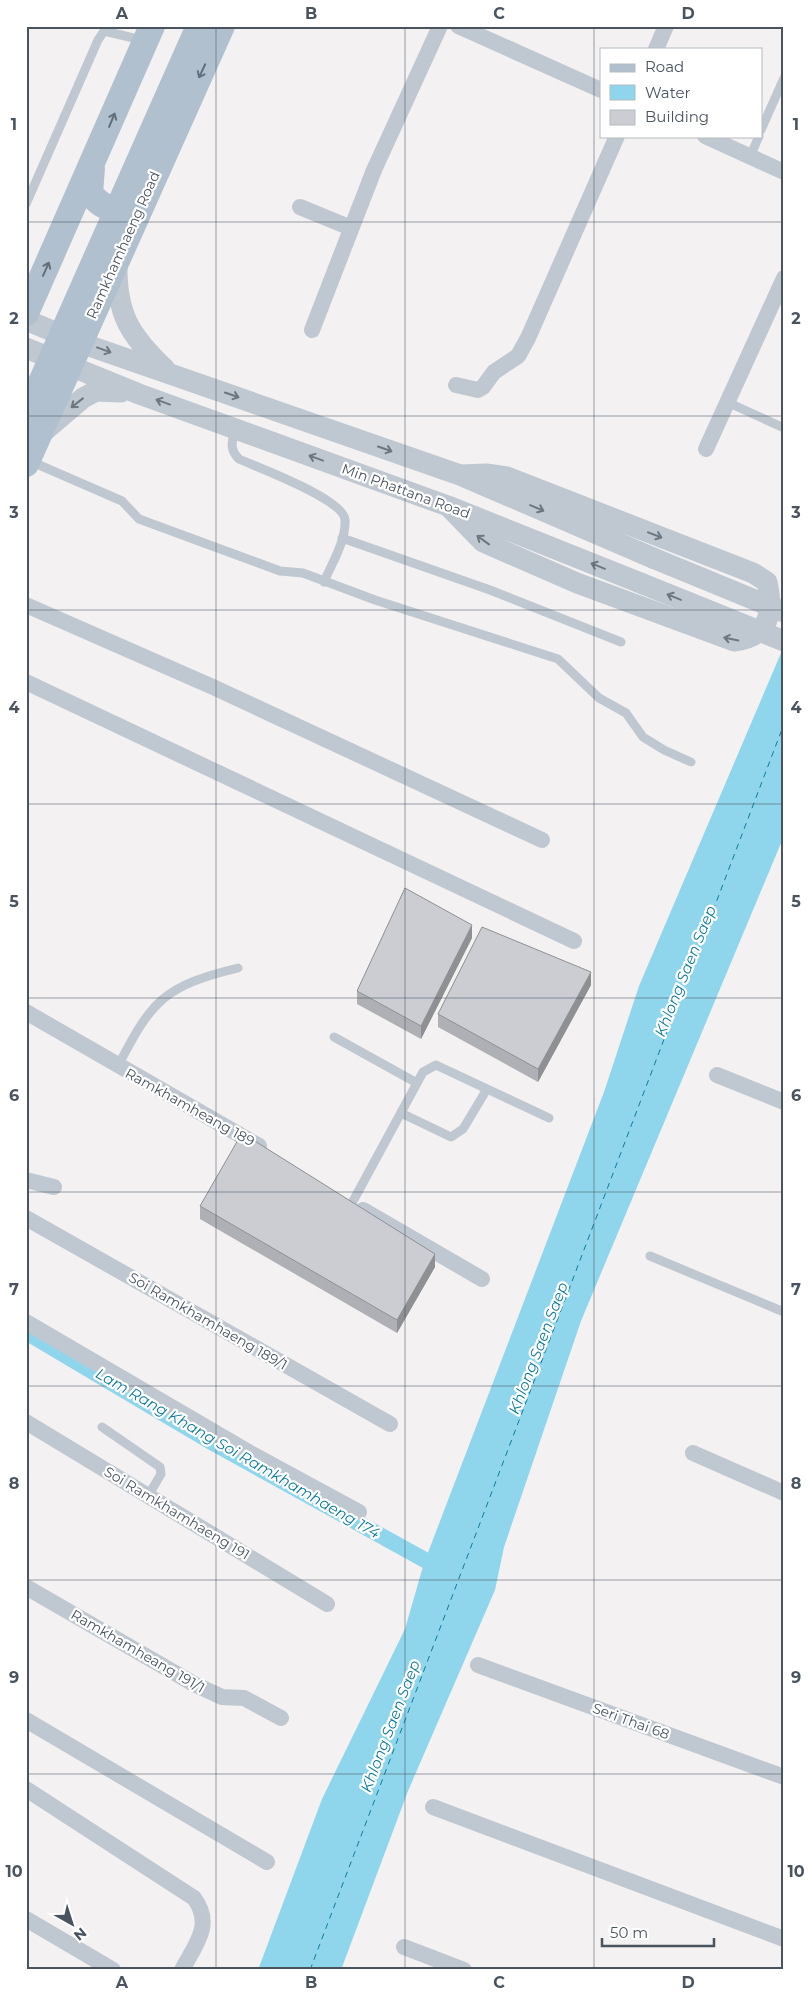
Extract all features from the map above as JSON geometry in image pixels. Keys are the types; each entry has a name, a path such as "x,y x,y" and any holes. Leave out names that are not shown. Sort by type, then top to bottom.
{"main road":[{"path":"26,380 183,26"},
{"name":"Ramkhamhaeng Road","path":"27,462 33,426 199,26"},
{"name":"Ramkhamhaeng Road","path":"33,426 69,367 81,342 222,26"},
{"path":"26,313 92,166 148,33"},
{"path":"92,166 90,193 104,207 113,210 123,208 147,191"}],"street":[{"path":"312,330 374,170 440,26"},
{"path":"458,26 600,90"},
{"path":"657,48 666,26"},
{"path":"456,385 478,390 483,387 494,372 518,356 528,338 616,138"},
{"path":"709,138 784,172"},
{"path":"300,207 351,228"},
{"path":"117,260 116,289 126,321 144,349 170,373"},
{"path":"706,449 784,278"},
{"path":"26,320 81,342 460,475 784,612"},
{"name":"Min Phattana Road","path":"26,348 139,394 448,506 784,641"},
{"path":"33,426 96,391 139,394"},
{"path":"448,506 483,542 577,583 734,641 745,640 754,635 764,627 769,616 771,600 766,582 753,573 507,477 486,474 460,475"},
{"path":"26,605 212,687 542,840"},
{"path":"26,682 574,941"},
{"name":"Ramkhamheang 189","path":"26,1012 272,1154"},
{"path":"717,1075 784,1102"},
{"path":"26,1180 54,1187"},
{"path":"336,1193 482,1280"},
{"name":"Soi Ramkhamhaeng 189/1","path":"26,1218 390,1424"},
{"path":"26,1322 250,1452 359,1512"},
{"name":"Soi Ramkhamhaeng 191","path":"26,1422 327,1604"},
{"path":"693,1453 784,1493"},
{"name":"Ramkhamheang 191/1","path":"26,1587 200,1687 222,1696 244,1698 281,1718"},
{"name":"Seri Thai 68","path":"478,1665 784,1777"},
{"path":"26,1720 268,1862"},
{"path":"26,1789 194,1898 201,1908 204,1924 201,1934 182,1970"},
{"path":"433,1807 784,1939"},
{"path":"26,1919 113,1970"},
{"path":"404,1947 464,1970"}],"lane":[{"path":"26,204 98,40 104,31 148,33"},
{"path":"762,128 784,78"},
{"path":"750,156 758,138"},
{"path":"728,402 784,428"},
{"path":"235,428 231,446 233,453 240,459 324,498 340,510 345,518 342,538 324,582"},
{"path":"27,462 122,501 139,519 280,571 302,573 324,582 558,659 600,698 626,712 643,737 664,750 691,762"},
{"path":"342,538 490,590 622,642"},
{"path":"118,1066 141,1022 162,999 186,983 238,968"},
{"path":"334,1037 417,1083"},
{"path":"352,1203 423,1072 436,1065 549,1118"},
{"path":"401,1113 451,1137 463,1129 487,1089"},
{"path":"650,1256 784,1312"},
{"path":"102,1427 160,1467 161,1474 148,1496"}],"water":[{"name":"Khlong Saen Saep","path":"784,646 784,836 581,1321 504,1547 495,1590 408,1791 341,1970 258,1970 322,1799 405,1629 424,1563 604,1092 639,986"}],"building":[{"path":"405,888 472,925 421,1026 357,991"},
{"path":"482,927 591,972 538,1069 438,1014"},
{"path":"242,1133 435,1254 397,1320 200,1206"}],"waterway":[{"name":"Lam Rang Khang Soi Ramkhamhaeng 174","path":"26,1332 215,1444 443,1570"}],"ferry route":[{"path":"310,1970 784,724"}]}
